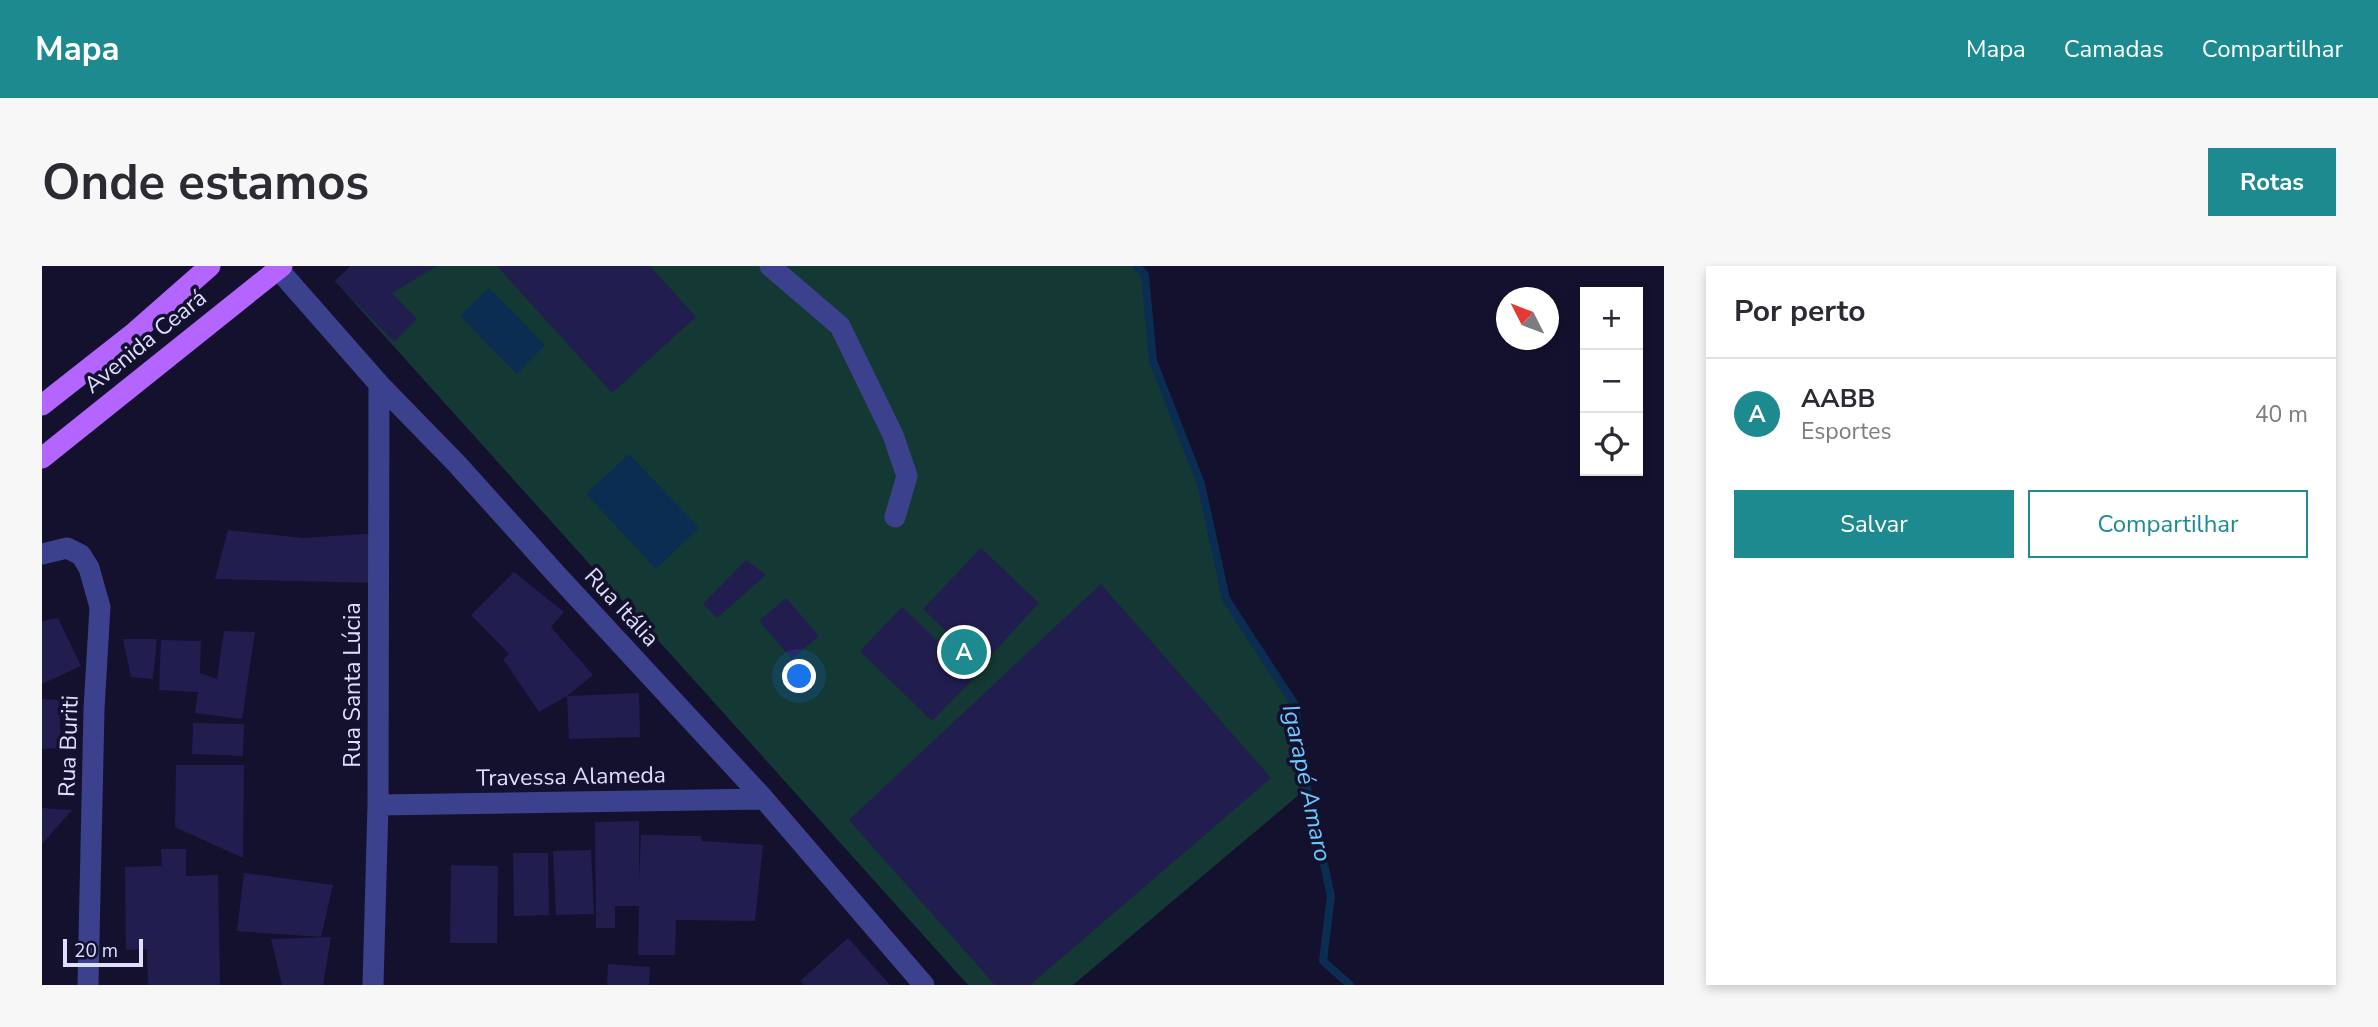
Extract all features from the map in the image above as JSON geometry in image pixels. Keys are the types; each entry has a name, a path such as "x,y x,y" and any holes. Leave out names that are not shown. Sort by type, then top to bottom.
{"main road":[{"name":"Avenida Ceará","path":"42,405 135,332 210,266"},
{"name":"Avenida Ceará","path":"42,458 280,267"}],"street":[{"path":"770,266 840,326 893,435 907,476 895,517"},
{"name":"Rua Itália","path":"280,267 379,384 457,464 764,799 924,985"},
{"name":"Rua Santa Lúcia","path":"373,985 378,805 379,384"},
{"name":"Rua Buriti","path":"42,554 67,548 81,555 89,568 100,607 94,709 89,985"},
{"name":"Travessa Alameda","path":"378,805 764,799"}],"green space":[{"path":"351,266 1137,266 1145,275 1153,361 1201,484 1226,599 1295,705 1307,788 1073,985 968,985 335,281"}],"water":[{"path":"489,288 545,345 517,374 460,316"},
{"path":"629,454 699,528 656,569 586,494"}],"building":[{"path":"351,266 437,266 392,293 417,319 394,342 335,281"},
{"path":"497,266 650,266 696,317 612,393"},
{"path":"228,530 302,538 379,533 379,583 215,579"},
{"path":"981,548 1039,603 982,665 923,609"},
{"path":"746,560 766,575 717,618 703,604"},
{"path":"514,572 564,612 551,627 593,675 567,696 539,712 503,659 509,654 471,615"},
{"path":"1101,584 1271,778 1030,985 995,985 849,820"},
{"path":"786,598 819,636 792,659 759,621"},
{"path":"902,607 975,677 932,721 860,651"},
{"path":"58,618 81,666 42,684 42,621"},
{"path":"224,631 255,632 242,719 195,713 198,692 159,690 161,640 201,641 200,673 217,679"},
{"path":"123,639 157,639 153,679 131,677"},
{"path":"639,693 640,737 569,739 567,696"},
{"path":"42,699 59,700 61,748 42,749"},
{"path":"193,723 244,724 243,756 192,754"},
{"path":"176,765 244,765 243,858 175,827"},
{"path":"42,808 72,810 42,844"},
{"path":"639,821 639,884 641,835 701,836 702,841 763,845 755,921 676,920 675,955 638,955 639,906 615,906 615,928 596,928 595,822"},
{"path":"161,849 186,849 186,876 218,875 220,985 148,985 147,949 126,950 125,867 162,866"},
{"path":"591,850 594,914 556,915 553,851"},
{"path":"513,853 548,853 549,915 514,916"},
{"path":"451,865 498,866 497,943 450,943"},
{"path":"244,873 333,885 321,937 237,931"},
{"path":"331,937 323,985 282,985 271,939"},
{"path":"848,938 890,985 804,985 800,981"},
{"path":"608,964 650,967 649,985 607,985"}],"waterway":[{"name":"Igarapé Amaro","path":"1137,266 1145,275 1153,361 1201,484 1226,599 1295,705 1307,788 1331,896 1323,961 1350,985"}],"place":[{"name":"AABB","path":"964,652"}]}
